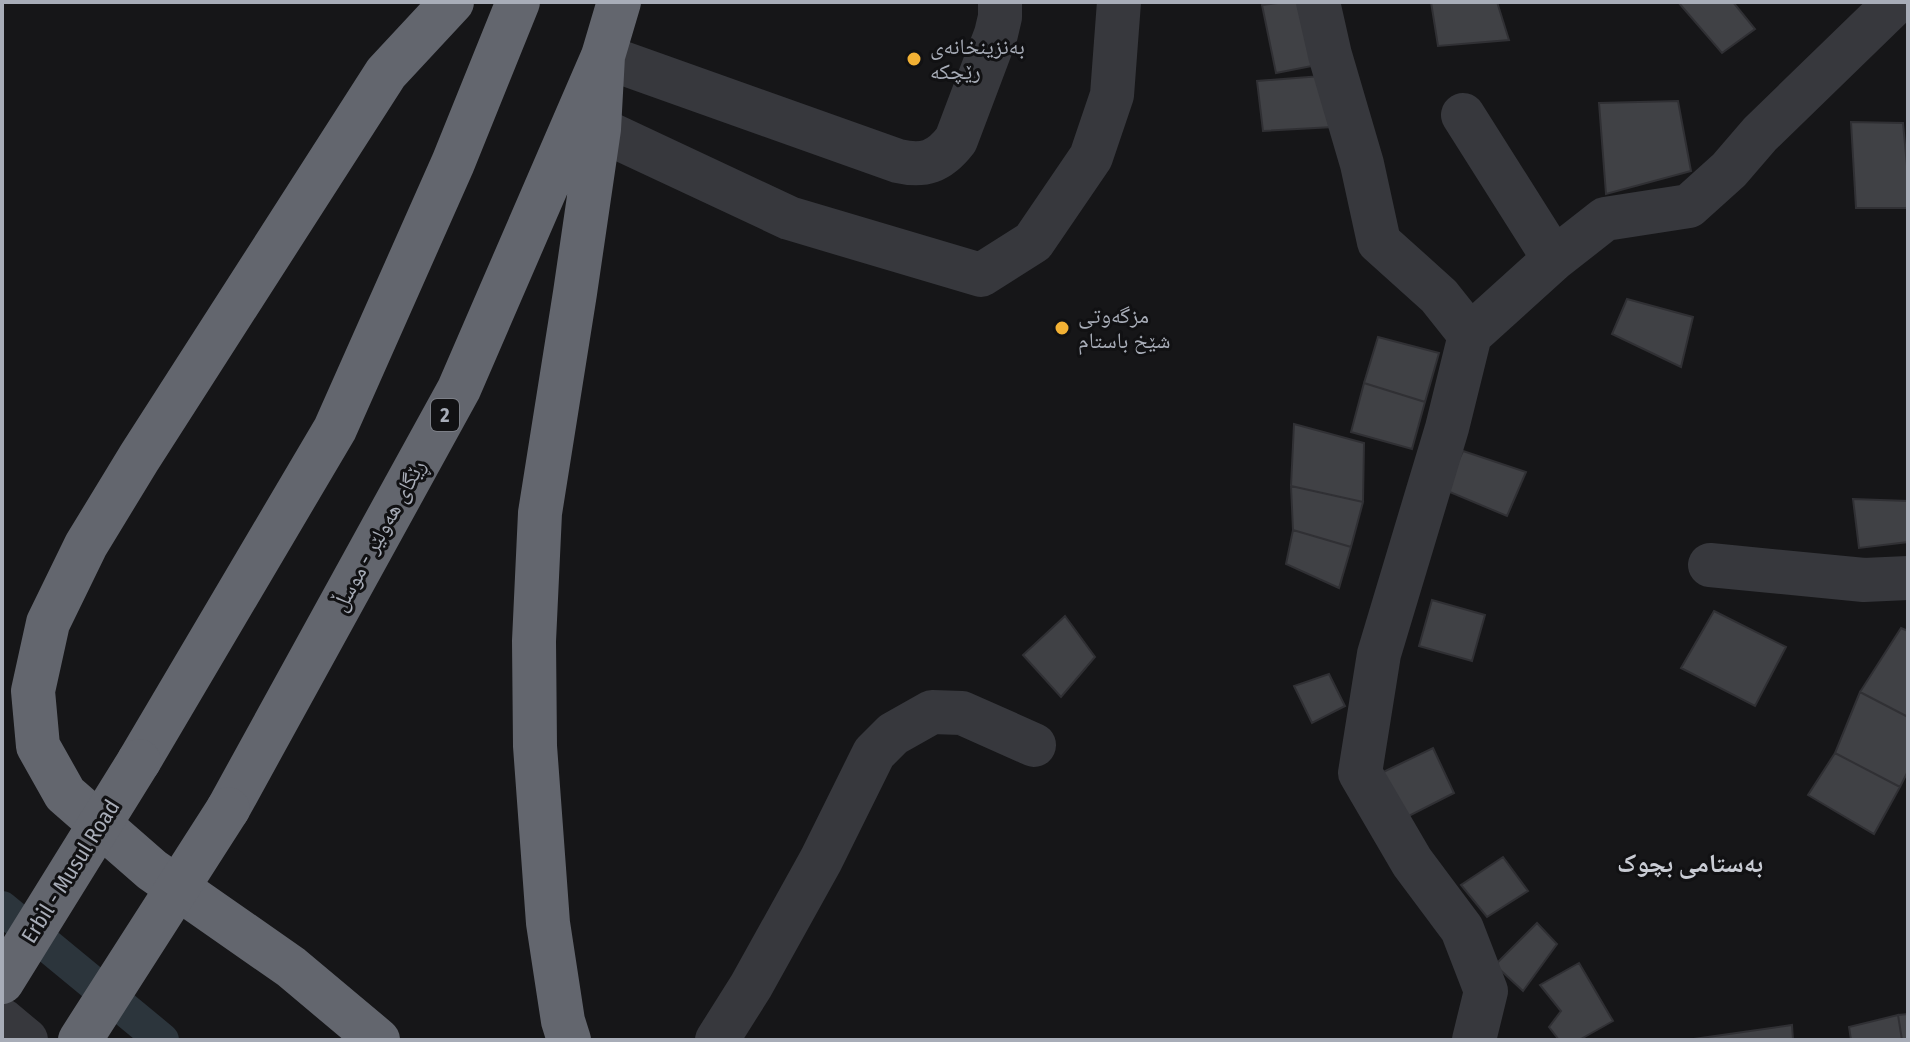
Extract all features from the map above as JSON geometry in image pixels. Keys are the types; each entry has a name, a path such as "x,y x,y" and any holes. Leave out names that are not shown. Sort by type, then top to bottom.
{"highway":[{"path":"378,1040 291,967 152,870 65,794 38,746 33,691 48,623 86,545 386,73 452,2"},
{"name":"Erbil - Musul Road","path":"2,982 139,761 335,429 453,163 518,2"},
{"name":"ڕێگای هەولێر - موسڵ","path":"80,1040 228,809 459,389 603,56 619,2"},
{"path":"569,1040 563,1021 548,923 535,746 534,641 540,513 599,129 603,56"}],"street":[{"path":"603,56 898,161 924,163 937,159 956,140 996,34 1000,2"},
{"path":"599,129 789,218 981,275 1033,242 1091,157 1112,95 1119,2"},
{"path":"1318,2 1362,164 1379,242 1439,296 1470,335"},
{"path":"1474,1040 1486,991 1462,929 1412,862 1360,773 1379,654 1447,428 1470,335 1554,259 1605,219 1689,206 1729,170 1760,134 1896,2"},
{"path":"1463,115 1554,259"},
{"path":"1710,565 1864,580 1908,578"},
{"path":"717,1040 751,986 821,860 874,753 893,734 932,712 962,713 1034,745"},
{"path":"2,1020 26,1040"}],"building":[{"path":"1302,2 1317,65 1276,73 1262,5"},
{"path":"1431,2 1497,2 1509,40 1438,46"},
{"path":"1678,2 1733,2 1755,29 1722,53"},
{"path":"1321,76 1333,127 1263,131 1257,81"},
{"path":"1678,101 1691,171 1606,194 1599,103"},
{"path":"1851,122 1903,123 1908,208 1856,208"},
{"path":"1627,299 1693,317 1681,367 1612,334"},
{"path":"1378,337 1439,353 1425,402 1364,383"},
{"path":"1364,383 1425,402 1412,449 1351,432"},
{"path":"1294,424 1364,443 1363,502 1291,486"},
{"path":"1463,451 1526,472 1507,516 1445,490"},
{"path":"1291,486 1363,502 1351,547 1293,530"},
{"path":"1853,499 1908,501 1908,542 1859,548"},
{"path":"1293,530 1351,547 1339,588 1286,564"},
{"path":"1432,600 1485,615 1472,661 1419,646"},
{"path":"1714,611 1786,647 1755,706 1681,668"},
{"path":"1065,616 1095,657 1061,697 1023,655"},
{"path":"1901,628 1908,631 1908,717 1860,692"},
{"path":"1329,674 1345,706 1312,723 1294,686"},
{"path":"1860,692 1908,717 1908,771 1900,787 1835,753"},
{"path":"1433,748 1454,793 1401,820 1375,776"},
{"path":"1835,753 1900,787 1874,834 1808,795"},
{"path":"1503,857 1528,891 1487,917 1461,885"},
{"path":"1537,923 1557,944 1523,991 1495,965"},
{"path":"1579,963 1613,1021 1579,1040 1559,1040 1549,1027 1561,1011 1540,985"},
{"path":"1908,1014 1908,1040 1902,1040 1898,1015"},
{"path":"1898,1015 1902,1040 1851,1040 1849,1027"},
{"path":"1792,1025 1793,1040 1694,1039"}],"waterway":[{"path":"2,908 162,1040"}],"place":[{"name":"بەنزینخانەی رێچکە","path":"914,59"},
{"name":"مزگەوتی شێخ باستام","path":"1062,328"}],"district":[{"name":"بەستامی بچوک","path":"1690,863"}]}
